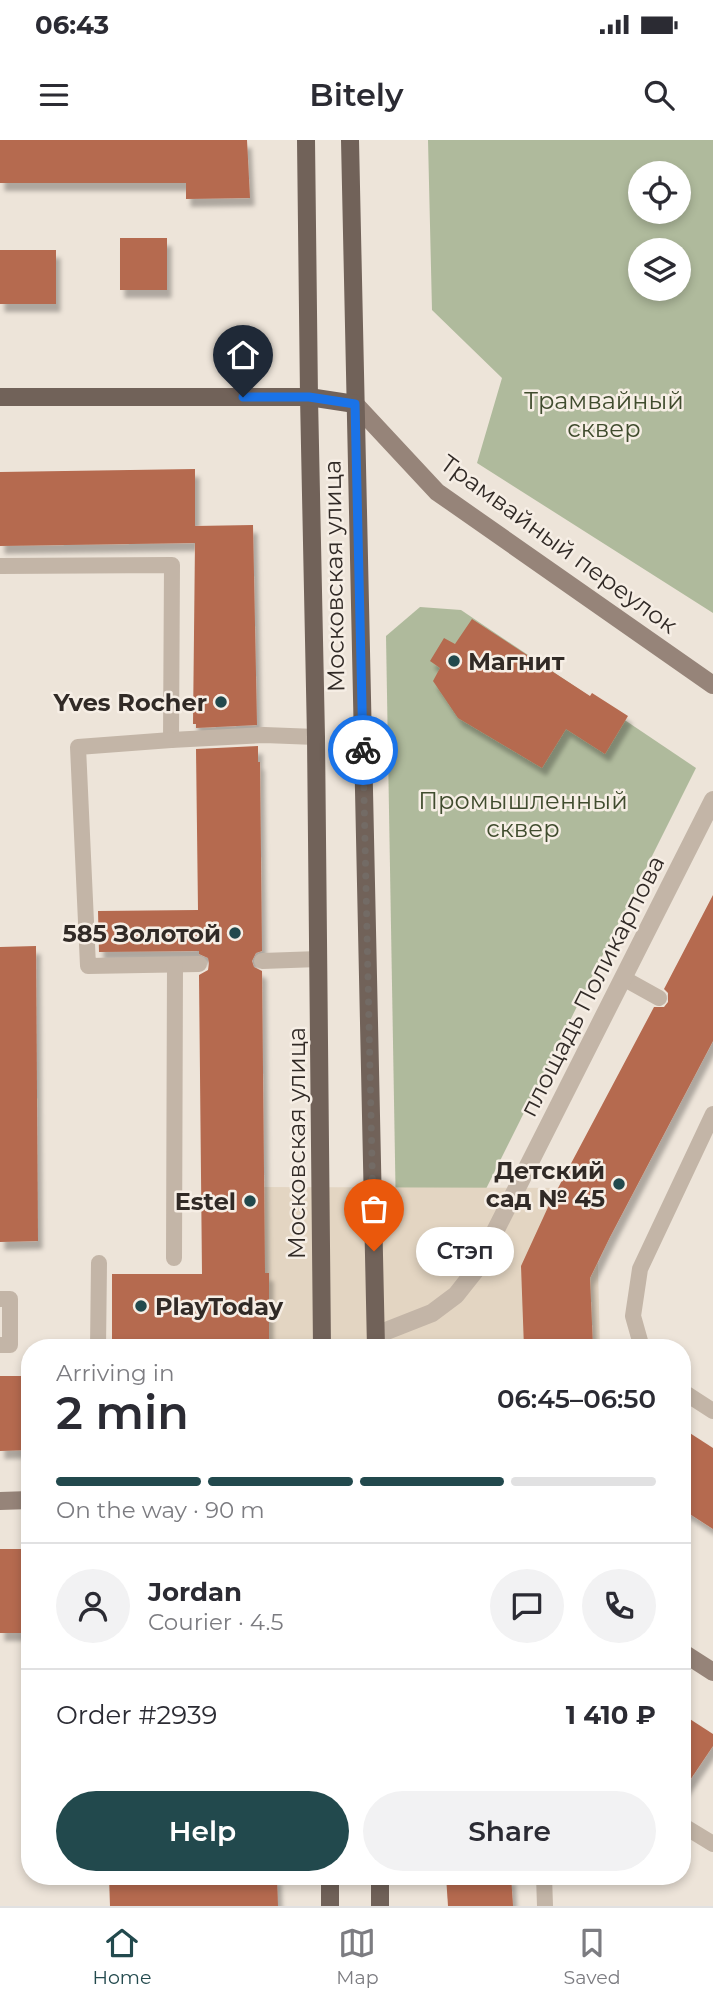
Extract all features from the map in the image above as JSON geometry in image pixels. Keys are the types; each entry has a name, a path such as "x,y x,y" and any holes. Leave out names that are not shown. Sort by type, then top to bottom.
{"main road":[{"name":"Московская улица","path":"306,140 322,1339"},
{"name":"Московская улица","path":"350,140 376,1339"},
{"path":"0,397 309,397 355,404"},
{"path":"330,1885 330,1906"},
{"path":"380,1885 380,1906"}],"street":[{"name":"Трамвайный переулок","path":"355,404 437,492 713,685"},
{"name":"площадь Поликарпова","path":"380,1339 432,1313 456,1295 475,1271 713,800"},
{"path":"0,1501 21,1500"},
{"path":"691,1658 713,1672"}],"lane":[{"path":"0,566 172,565 172,740"},
{"path":"199,964 88,966 78,747 264,735 316,737"},
{"path":"262,961 318,959"},
{"path":"174,1258 176,965"},
{"path":"623,978 659,998"},
{"path":"639,1339 633,1316 640,1269 713,1114"},
{"path":"98,1339 99,1263"},
{"path":"0,1299 10,1299 10,1345 0,1345"},
{"path":"691,1397 713,1411"},
{"path":"691,1831 713,1844"},
{"path":"544,1885 545,1906"}],"green space":[{"name":"Трамвайный сквер","path":"428,140 713,140 713,613 477,463 502,378 432,310"},
{"name":"Промышленный сквер","path":"420,607 461,610 696,768 443,1275 397,1275 386,636"}],"shaded area":[{"path":"226,1187 596,1188 600,1339 225,1339"}],"building":[{"path":"0,140 247,140 250,198 186,199 186,183 0,183"},
{"path":"120,238 167,238 167,290 120,290"},
{"path":"0,250 56,250 56,304 0,304"},
{"path":"195,469 195,526 253,525 257,725 196,728 196,724 193,724 195,543 0,546 0,472"},
{"path":"472,619 590,696 592,693 628,716 605,754 566,729 542,768 458,718 433,681 440,668 430,661 444,638 455,644"},
{"path":"258,746 260,762 262,951 256,953 252,961 254,967 262,971 265,1273 269,1273 269,1339 112,1339 112,1274 202,1274 199,975 208,970 208,958 199,954 199,951 99,952 98,911 198,910 196,749"},
{"path":"713,895 713,1041 590,1278 593,1339 524,1339 521,1266 549,1205 654,1007 664,1007 668,1002 668,993 664,989"},
{"path":"36,946 38,1241 0,1242 0,947"},
{"path":"0,1376 21,1376 21,1450 0,1451"},
{"path":"691,1434 713,1448 713,1529 691,1515"},
{"path":"0,1549 21,1549 21,1633 0,1633"},
{"path":"691,1720 713,1734 713,1746 691,1779"},
{"path":"109,1885 277,1885 278,1906 110,1906"},
{"path":"447,1885 512,1885 513,1906 448,1906"}],"way so far":[{"path":"363,750 374,1251"}],"place":[{"name":"Магнит","path":"454,661"},
{"name":"Yves Rocher","path":"221,702"},
{"name":"585 Золотой","path":"235,933"},
{"name":"Детский сад № 45","path":"619,1184"},
{"name":"Estel","path":"250,1201"},
{"name":"Стэп","path":"374,1251"},
{"name":"PlayToday","path":"141,1306"}],"route":[{"path":"243,397 309,397 355,404 363,750"}]}
